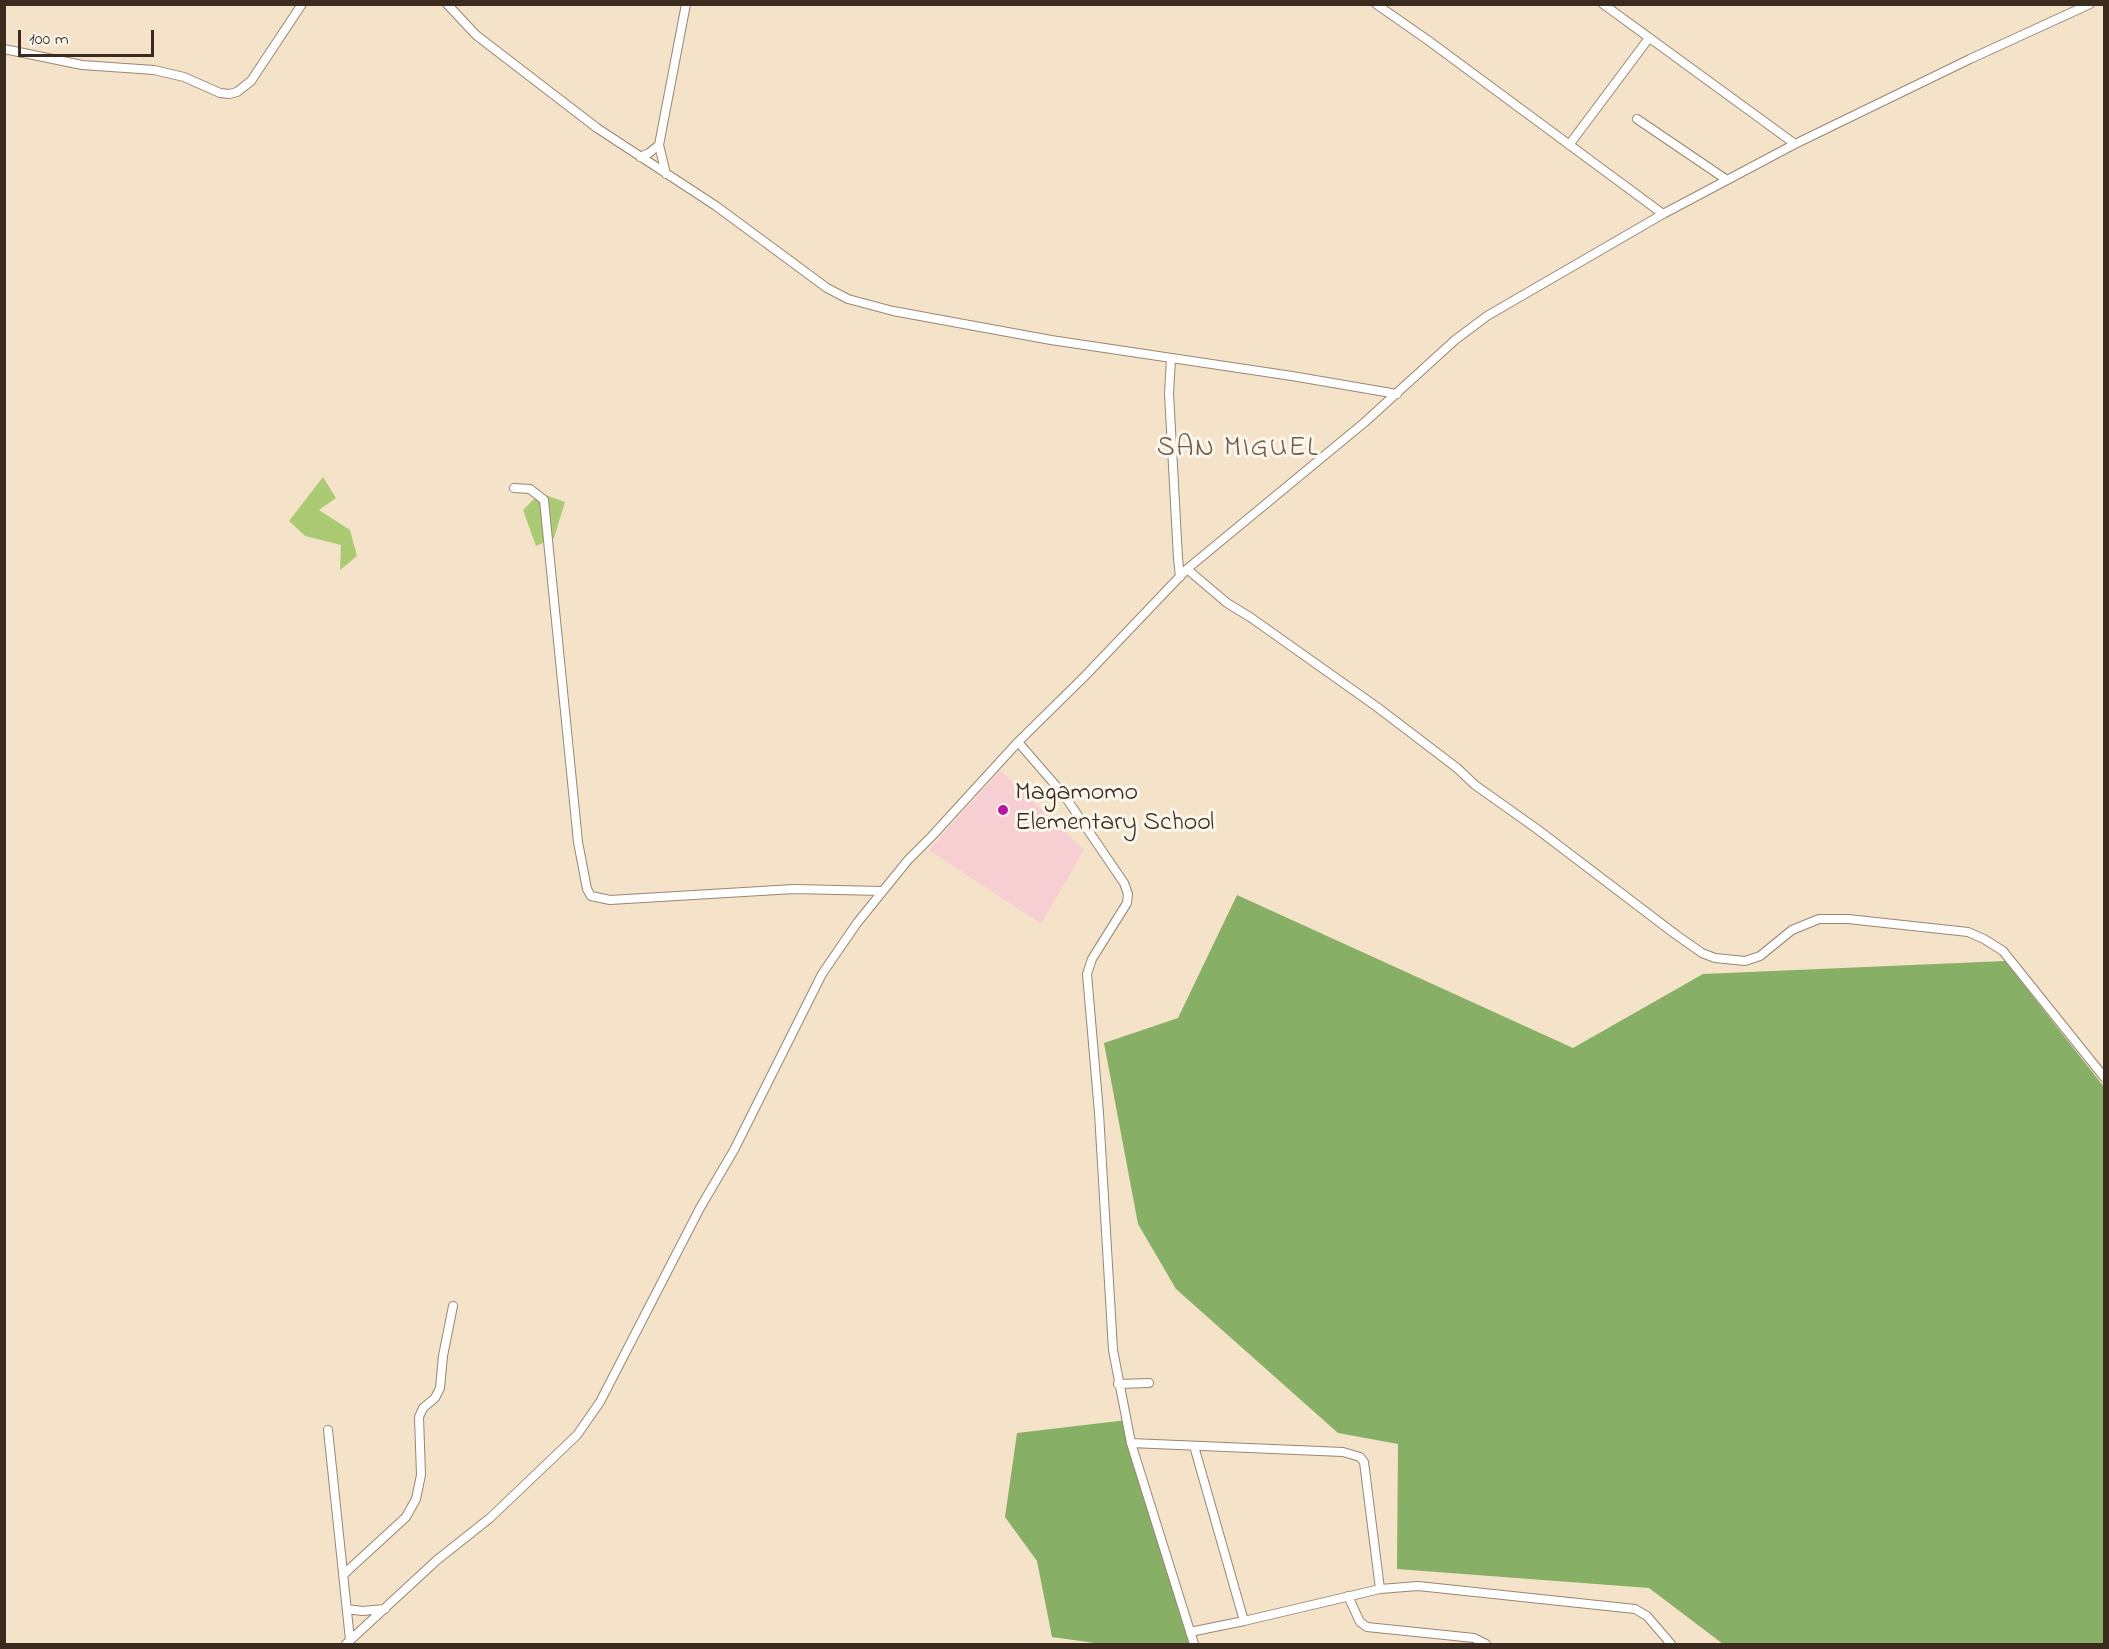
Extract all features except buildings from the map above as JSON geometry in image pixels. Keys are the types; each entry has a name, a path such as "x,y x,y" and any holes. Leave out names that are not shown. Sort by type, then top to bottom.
{"street":[{"path":"4,49 82,65 153,70 184,77 220,93 229,94 243,89 254,77 302,4"},
{"path":"447,4 476,35 597,128 716,206 827,288 858,303 1051,340 1397,394"},
{"path":"666,174 659,145 686,4"},
{"path":"1376,4 1663,214"},
{"path":"1603,4 1795,144"},
{"path":"348,1642 437,1560 490,1518 553,1460 583,1427 600,1402 699,1208 734,1150 822,974 857,923 908,860 1018,742 1188,569 1397,394 1471,327 1663,214 1726,180 1970,59 2090,4"},
{"path":"1569,145 1649,38"},
{"path":"1637,119 1726,180"},
{"path":"640,157 659,145"},
{"path":"1171,359 1169,393 1180,577"},
{"path":"514,488 530,489 544,500 578,842 586,889 591,896 610,900 794,888 881,891"},
{"path":"1188,569 1227,603 1377,707 1457,768 1475,785 1702,953 1715,958 1746,962 1760,956 1792,930 1819,919 1848,919 1968,932 2003,951 2104,1077"},
{"path":"1018,742 1064,795 1124,883 1128,894 1126,903 1092,959 1087,974 1100,1113 1112,1339 1118,1384 1131,1443 1194,1644"},
{"path":"344,1574 406,1517 416,1499 421,1475 419,1417 423,1408 435,1398 440,1388 442,1356 453,1306"},
{"path":"1118,1384 1149,1383"},
{"path":"328,1430 344,1574 348,1642"},
{"path":"1131,1443 1343,1452 1360,1457 1364,1462 1367,1475 1380,1589"},
{"path":"1194,1446 1244,1621"},
{"path":"1190,1632 1380,1589 1418,1586 1635,1609 1647,1616 1671,1644"},
{"path":"1348,1596 1360,1622 1367,1627 1417,1634 1474,1638 1486,1644"},
{"path":"347,1609 370,1611 385,1609"}],"shaded area":[{"name":"Magamomo Elementary School","path":"1000,770 1084,850 1041,924 929,850"}],"green space":[{"path":"323,477 336,498 319,510 350,530 357,556 340,570 341,545 305,536 289,521"},
{"path":"540,493 565,502 554,538 536,546 523,510"},
{"path":"1237,895 1573,1048 1703,974 2005,961 2104,1087 2104,1644 1723,1644 1649,1588 1397,1569 1398,1444 1338,1433 1176,1289 1138,1224 1104,1043 1178,1018"},
{"path":"1127,1420 1195,1644 1102,1644 1052,1637 1037,1561 1005,1517 1017,1433"}],"place":[{"name":"Magamomo Elementary School","path":"1003,810"}],"district":[{"name":"SAN MIGUEL","path":"1238,450"}]}
